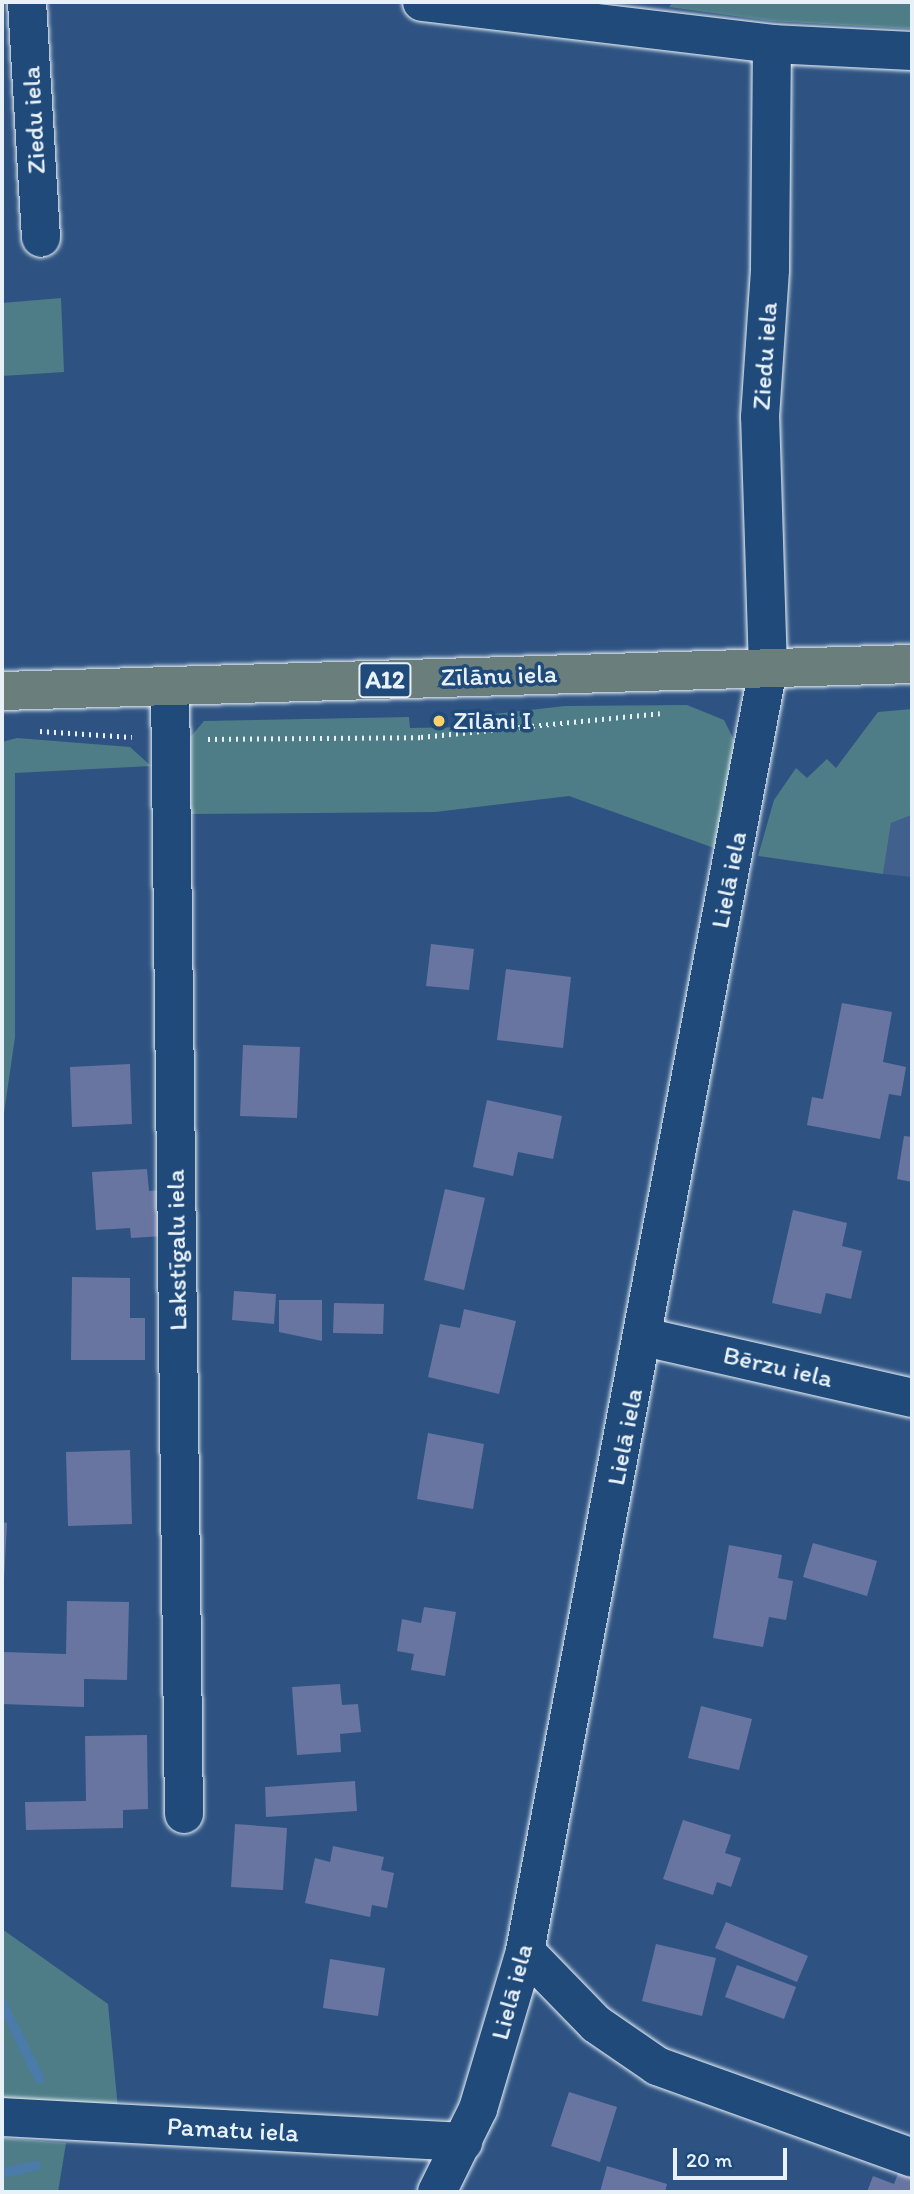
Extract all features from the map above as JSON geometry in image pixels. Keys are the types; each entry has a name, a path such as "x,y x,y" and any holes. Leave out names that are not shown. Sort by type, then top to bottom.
{"highway":[{"name":"Zīlānu iela","path":"2,691 912,664"}],"street":[{"name":"Ziedu iela","path":"27,2 41,238"},
{"path":"422,2 772,44 912,51"},
{"name":"Ziedu iela","path":"768,669 760,417 770,269 772,44"},
{"name":"Lielā iela","path":"437,2192 464,2142 525,1951 644,1337 768,669"},
{"name":"Lakstīgalu iela","path":"170,686 184,1815"},
{"name":"Bērzu iela","path":"644,1337 912,1398"},
{"path":"525,1951 596,2024 657,2066 912,2158"},
{"name":"Pamatu iela","path":"2,2117 464,2142"}],"path":[{"path":"29,732 170,739 421,737 670,712"}],"shaded area":[{"path":"912,815 912,877 883,874 891,823"}],"green space":[{"path":"673,2 912,2 912,29 771,21 669,7"},
{"path":"61,298 64,372 2,376 2,303"},
{"path":"687,705 724,720 738,748 717,849 569,796 435,812 188,814 187,741 204,721 409,717 410,728 467,727 467,717 565,706"},
{"path":"912,709 912,815 891,823 883,874 758,856 774,800 796,768 807,778 827,759 836,768 878,712"},
{"path":"17,738 130,747 151,766 15,773 15,1037 2,1127 2,742"},
{"path":"2,1929 108,2004 118,2109 2,2103"},
{"path":"2,2138 66,2143 58,2192 2,2192"}],"building":[{"path":"431,944 474,949 469,990 426,986"},
{"path":"506,969 571,977 563,1048 497,1040"},
{"path":"842,1003 892,1012 883,1062 906,1067 901,1096 889,1094 880,1139 807,1125 812,1097 823,1099"},
{"path":"243,1045 300,1047 297,1118 240,1116"},
{"path":"130,1064 132,1124 72,1127 70,1067"},
{"path":"487,1100 562,1116 553,1159 518,1152 513,1176 473,1167"},
{"path":"904,1136 912,1137 912,1182 897,1179"},
{"path":"147,1169 149,1191 161,1190 164,1236 131,1238 130,1228 96,1230 92,1172"},
{"path":"445,1189 485,1198 464,1290 424,1280"},
{"path":"793,1210 847,1223 842,1246 862,1251 851,1299 826,1293 821,1314 772,1303"},
{"path":"72,1277 130,1278 130,1318 145,1318 145,1360 71,1360"},
{"path":"234,1291 276,1294 274,1324 232,1320"},
{"path":"279,1300 322,1300 322,1341 279,1332"},
{"path":"334,1303 384,1304 383,1334 333,1333"},
{"path":"464,1309 516,1321 499,1394 428,1377 440,1324 460,1328"},
{"path":"428,1433 484,1444 473,1509 417,1499"},
{"path":"130,1450 132,1524 68,1526 66,1452"},
{"path":"2,1522 7,1523 4,1580 2,1580"},
{"path":"813,1543 877,1561 867,1596 803,1577"},
{"path":"729,1545 782,1555 778,1578 793,1581 786,1620 769,1617 763,1647 713,1638"},
{"path":"67,1601 129,1602 127,1680 84,1679 84,1707 2,1704 3,1652 66,1654"},
{"path":"424,1607 456,1612 445,1676 411,1670 414,1654 397,1651 402,1619 421,1623"},
{"path":"340,1684 342,1705 358,1704 361,1732 340,1734 341,1752 297,1755 292,1687"},
{"path":"701,1706 752,1719 739,1770 688,1758"},
{"path":"147,1735 148,1809 123,1810 123,1828 26,1830 25,1802 86,1801 85,1736"},
{"path":"355,1781 357,1811 266,1817 265,1787"},
{"path":"683,1820 731,1835 725,1853 741,1858 731,1887 717,1882 713,1895 663,1879"},
{"path":"235,1824 287,1828 283,1890 231,1887"},
{"path":"333,1846 384,1857 381,1870 394,1873 387,1908 372,1905 370,1917 305,1903 315,1858 330,1862"},
{"path":"726,1922 808,1956 797,1982 715,1948"},
{"path":"656,1944 716,1958 702,2016 642,2001"},
{"path":"330,1959 385,1968 378,2016 323,2008"},
{"path":"737,1965 796,1987 784,2019 725,1997"},
{"path":"569,2092 617,2107 600,2162 551,2146"},
{"path":"607,2166 667,2184 665,2192 600,2192"},
{"path":"899,2171 912,2176 912,2192 867,2192 873,2176 894,2184"}],"waterway":[{"path":"2,2003 39,2078"},
{"path":"2,2173 36,2166"}],"place":[{"name":"Zīlāni I","path":"439,721"}]}
